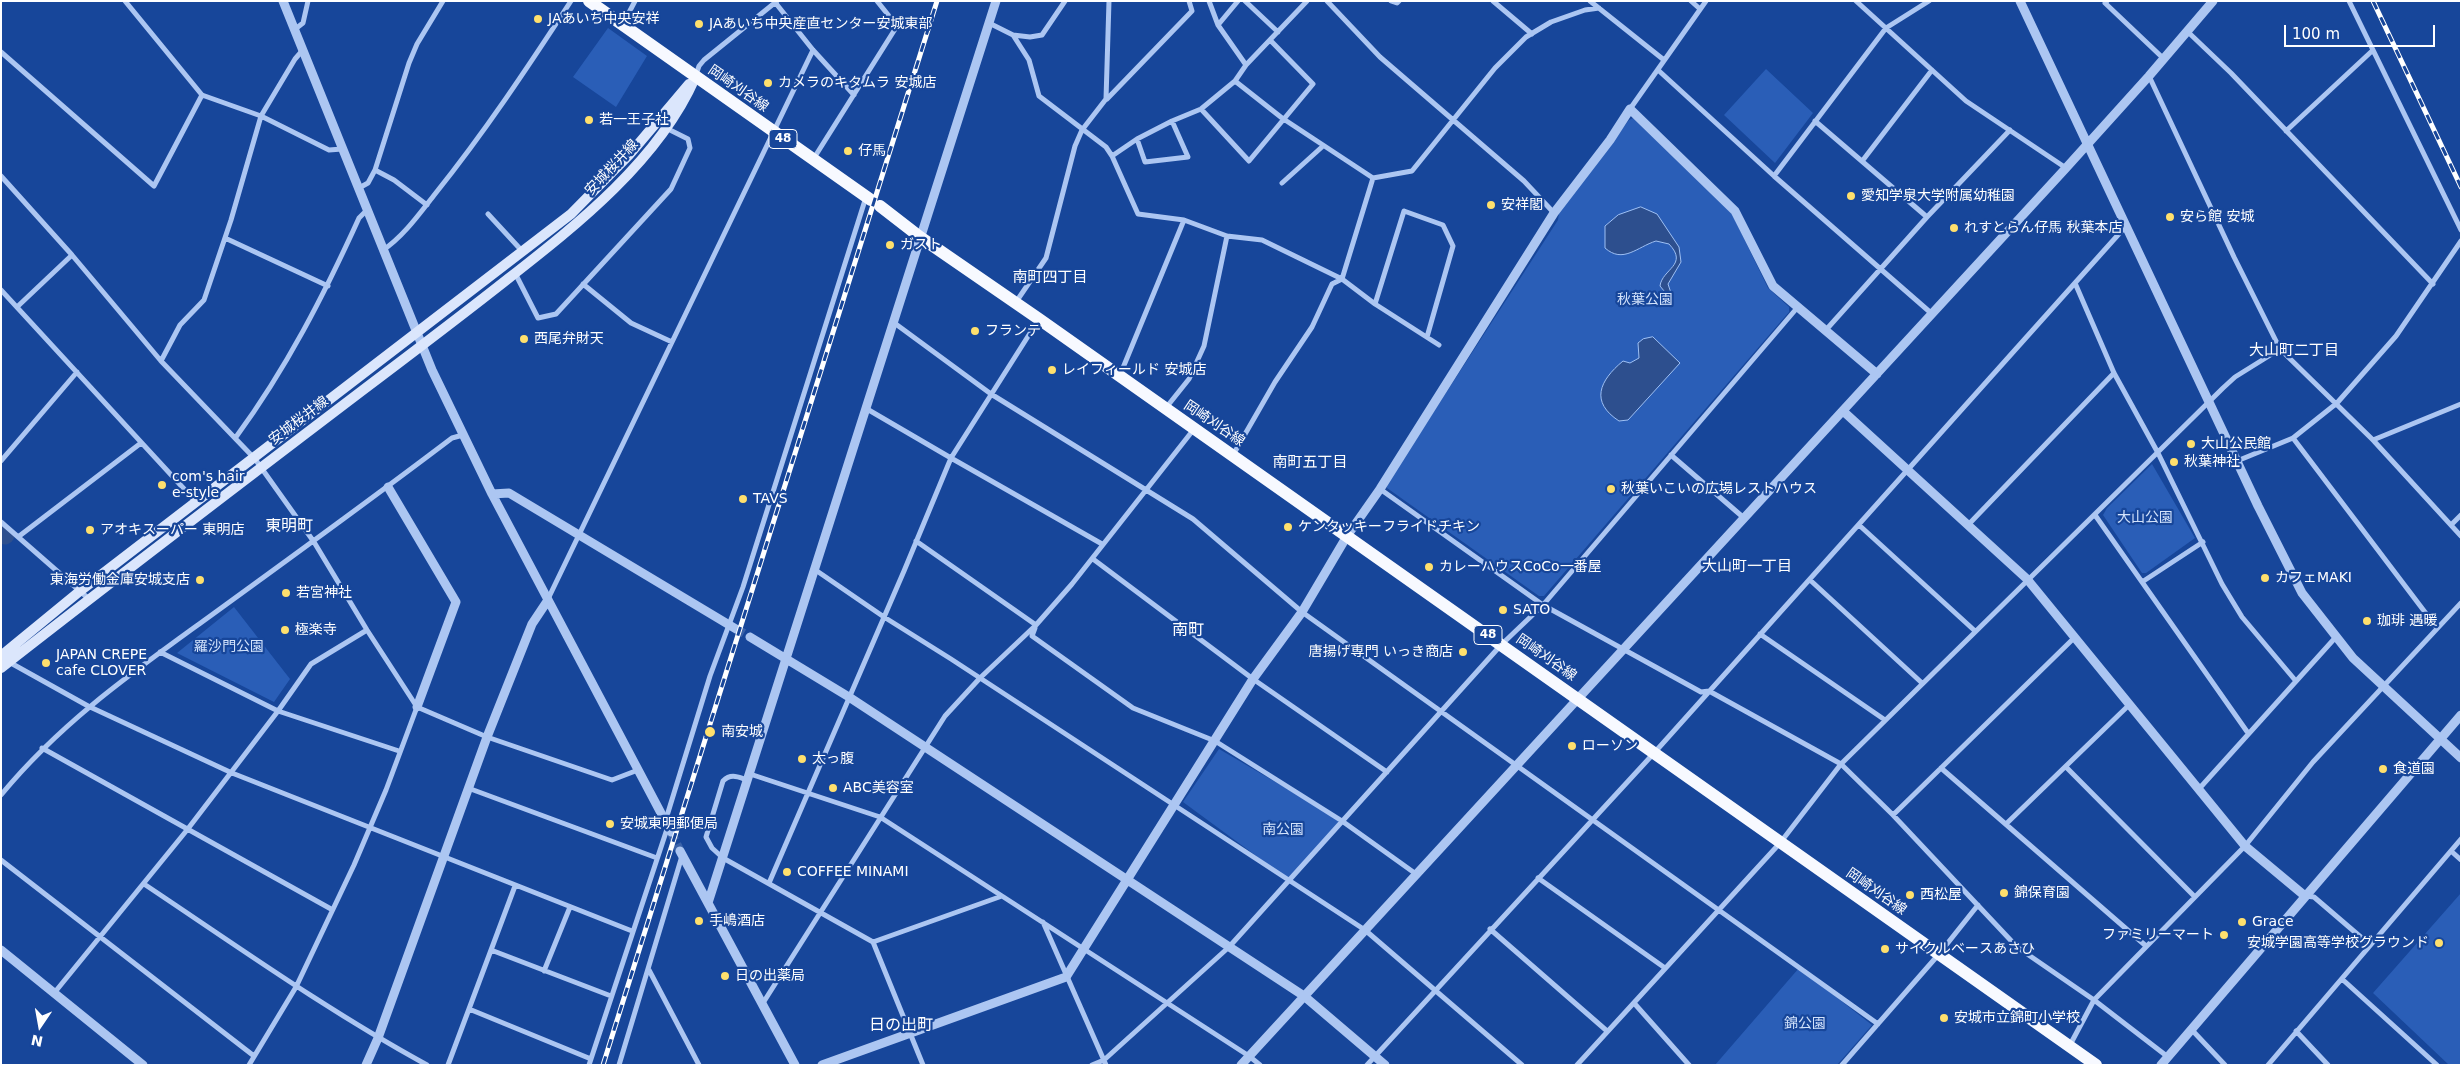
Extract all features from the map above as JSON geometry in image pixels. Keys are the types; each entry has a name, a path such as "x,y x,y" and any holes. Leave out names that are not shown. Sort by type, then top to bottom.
{"main road":[{"name":"岡崎刈谷線","path":"589,1 812,161 1040,318 1165,409 1195,428 1655,752 2096,1065"},
{"name":"安城桜井線","path":"3,660 80,592 197,503 258,463 422,346 558,240 602,200 666,128 684,104 695,78"},
{"name":"安城桜井線","path":"3,660 90,599 416,334 571,214 605,180 695,78"}],"street":[{"path":"125,1 202,94 261,116 329,150 342,149"},
{"path":"283,1 416,334 462,435 668,826"},
{"path":"294,30 303,23 308,1"},
{"path":"359,188 368,183 375,170 417,44 443,1"},
{"path":"383,250 391,245 465,157 572,1"},
{"path":"622,24 635,1"},
{"path":"812,161 897,26 876,1"},
{"path":"708,903 996,1"},
{"path":"989,23 1013,35 1030,37 1042,35 1065,1"},
{"path":"1106,99 1109,1"},
{"path":"1016,302 1046,258 1075,146 1082,130 1106,99 1192,11 1189,1"},
{"path":"1209,1 1218,25 1246,65"},
{"path":"1218,25 1238,1"},
{"path":"1245,1 1278,32"},
{"path":"1112,156 1137,139 1172,120 1201,109 1235,81 1246,65 1307,1"},
{"path":"1327,1 1380,57 1524,181 1554,213"},
{"path":"1391,1 1397,3 1399,1"},
{"path":"1493,1 1532,34"},
{"path":"1691,1 1700,9"},
{"path":"822,1065 1066,977 1176,806 1253,679 1302,612 1346,536 1380,489 1554,213 1610,140 1706,1"},
{"path":"1856,1 1966,102 2066,168"},
{"path":"1774,176 1886,28 1929,1"},
{"path":"2020,1 2295,581 2335,638 2353,658 2461,758"},
{"path":"2107,1 2105,4 2164,59"},
{"path":"2349,1 2461,230"},
{"path":"695,78 699,66 704,60 776,2 813,50 854,95"},
{"path":"1592,2 1664,60"},
{"path":"1241,1065 2066,168 2188,32 2210,2"},
{"path":"1235,81 1282,118 1373,178 1412,171 1454,122 1495,68 1532,34 1551,22 1585,10 1599,8"},
{"path":"2188,32 2231,72 2433,284"},
{"path":"1013,35 1029,60 1039,96 1106,147 1112,156 1138,214 1184,220 1227,236 1262,240 1342,279 1375,304 1439,345"},
{"path":"1201,109 1249,160 1282,118 1313,84 1271,40"},
{"path":"366,1065 378,1038 487,737 532,624 548,600 772,131 813,50"},
{"path":"161,361 180,325 204,300 225,238 261,116 294,59 302,51"},
{"path":"2286,131 2372,51"},
{"path":"1,52 154,186 202,94"},
{"path":"1658,70 1774,176 1931,313"},
{"path":"1863,160 1932,70"},
{"path":"2149,76 2246,282 2280,349 2373,440 2461,536"},
{"path":"1630,109 1735,211 1773,286 1877,374"},
{"path":"1137,139 1145,162 1188,157 1172,120"},
{"path":"1815,121 1863,160 1927,217"},
{"path":"515,273 538,318 556,314 671,189 690,148 688,139 666,128"},
{"path":"1825,331 1927,217 2010,130"},
{"path":"1282,183 1323,146"},
{"path":"375,170 394,180 426,205"},
{"path":"1,176 72,255 161,361 258,463 314,542 367,630 417,707 487,737 612,780 638,770"},
{"path":"1233,455 1275,382 1312,327 1332,284 1342,279 1373,178"},
{"path":"589,1065 668,826 710,676 733,627 872,201"},
{"path":"236,438 280,373 328,286 359,218 367,210"},
{"path":"1375,304 1404,211 1443,225 1453,246 1427,337"},
{"path":"488,214 523,252"},
{"path":"1120,375 1184,220"},
{"path":"1367,1065 1490,929 1655,752 2126,226"},
{"path":"1165,409 1189,380 1204,346 1227,236"},
{"path":"225,238 328,286"},
{"path":"2237,461 2293,438 2337,403 2396,336 2461,241"},
{"path":"17,307 72,255"},
{"path":"2075,283 2114,373 2158,453 2239,614 2295,680"},
{"path":"583,284 630,323 648,333 672,342"},
{"path":"1,290 197,503"},
{"path":"1092,1065 1105,1062 1229,947 1502,645 1543,605 1797,308"},
{"path":"769,883 809,794 951,458 1040,318"},
{"path":"892,322 990,394 1194,519 1302,612 1878,1024"},
{"path":"1577,1065 1780,842 1841,764 2027,579 2235,377 2261,363 2280,349"},
{"path":"1,461 77,372"},
{"path":"1969,524 2114,373"},
{"path":"2373,440 2461,404"},
{"path":"867,409 1102,544"},
{"path":"1843,412 1969,524 2027,579 2245,846 2305,896 2314,897 2370,945"},
{"path":"763,1003 945,716 980,678 1036,625 1093,559 1102,544 1195,428"},
{"path":"1,795 42,748 88,706 314,542 452,438 462,435"},
{"path":"2293,438 2437,628"},
{"path":"18,537 141,443"},
{"path":"1671,455 1744,518"},
{"path":"249,1065 296,987 370,829 456,602 388,487"},
{"path":"1380,489 1543,605 1701,692 1709,692 1841,764 1893,815 2017,947 2094,1000 2168,1057"},
{"path":"492,494 509,493 579,533 733,627"},
{"path":"2095,515 2248,733"},
{"path":"2451,526 2461,515"},
{"path":"1,522 90,599"},
{"path":"1859,525 1975,631"},
{"path":"916,541 1036,625"},
{"path":"2142,582 2203,542"},
{"path":"1093,559 1253,679 1387,772"},
{"path":"814,570 1365,930 1522,1065"},
{"path":"1810,580 1922,684"},
{"path":"2069,1045 2094,1000 2245,846 2313,762 2461,604"},
{"path":"1036,625 1032,636 1133,708 1215,741 1342,821 1416,874"},
{"path":"54,992 144,884 232,773 311,664 367,630"},
{"path":"1760,634 1885,720"},
{"path":"750,637 849,697 1304,996 1386,1065"},
{"path":"1893,815 2074,638"},
{"path":"2198,790 2295,680 2335,638"},
{"path":"160,652 278,712 399,751"},
{"path":"3,660 88,706 232,773 632,931"},
{"path":"2006,824 2129,705"},
{"path":"2161,1065 2461,715"},
{"path":"42,748 331,909"},
{"path":"2066,767 2195,897"},
{"path":"1941,768 2146,946"},
{"path":"923,1065 873,942 723,858 712,848 706,837 723,781 732,775 749,777 880,817 1249,1056 1260,1065"},
{"path":"468,788 657,858"},
{"path":"2268,1065 2461,839"},
{"path":"2451,851 2461,860"},
{"path":"682,854 795,1065"},
{"path":"619,1065 682,854"},
{"path":"1,860 254,1056"},
{"path":"1538,878 1665,968"},
{"path":"144,884 296,987 378,1038 427,1065"},
{"path":"448,1065 515,886"},
{"path":"873,942 1002,896"},
{"path":"1842,1065 1939,954 1978,905"},
{"path":"544,970 570,907"},
{"path":"1043,922 1105,1062"},
{"path":"1490,929 1607,1031"},
{"path":"1,950 143,1065"},
{"path":"491,950 611,996"},
{"path":"648,970 699,1065"},
{"path":"2342,979 2438,1065"},
{"path":"1634,1003 1690,1065"},
{"path":"469,1009 591,1059"},
{"path":"2191,1029 2225,1065"},
{"path":"2296,1031 2328,1065"}],"green space":[{"path":"608,28 647,56 616,107 573,77"},
{"path":"1766,69 1813,113 1775,163 1724,115"},
{"name":"秋葉公園","path":"1633,118 1732,214 1768,288 1789,307 1789,312 1544,596 1539,596 1387,488 1387,484 1558,220 1559,213 1629,120"},
{"name":"大山公園","path":"2152,464 2195,538 2146,573 2142,573 2103,515 2107,508"},
{"name":"羅沙門公園","path":"234,607 290,679 274,702 177,653"},
{"name":"南公園","path":"1219,749 1342,821 1289,880 1183,802"},
{"name":"安城学園高等学校グラウンド","path":"2461,893 2461,1065 2449,1065 2373,993"},
{"name":"錦公園","path":"1799,968 1872,1025 1837,1065 1715,1065"}],"shaded area":[{"path":"1641,207 1657,214 1679,247 1681,262 1668,284 1671,293 1669,297 1660,286 1665,275 1675,262 1674,251 1669,244 1656,241 1624,254 1612,253 1605,248 1605,226 1618,215"},
{"path":"1653,337 1680,363 1628,420 1619,421 1604,406 1601,399 1601,391 1608,376 1623,361 1630,363 1639,358 1638,343 1643,339"}],"waterway":[{"path":"1,533 5,535"}],"tunnel":[{"path":"736,629 750,637"},
{"path":"671,832 680,851"}],"railway":[{"path":"603,1065 937,1"},
{"path":"2373,1 2461,187"}],"place":[{"name":"JAあいち中央安祥","path":"538,19"},
{"name":"JAあいち中央産直センター安城東部","path":"699,24"},
{"name":"カメラのキタムラ 安城店","path":"768,83"},
{"name":"若一王子社","path":"589,120"},
{"name":"仔馬","path":"848,151"},
{"name":"愛知学泉大学附属幼稚園","path":"1851,196"},
{"name":"安祥閣","path":"1491,205"},
{"name":"安ら館 安城","path":"2170,217"},
{"name":"れすとらん仔馬 秋葉本店","path":"1954,228"},
{"name":"ガスト","path":"890,245"},
{"name":"フランテ","path":"975,331"},
{"name":"西尾弁財天","path":"524,339"},
{"name":"レイフィールド 安城店","path":"1052,370"},
{"name":"大山公民館","path":"2191,444"},
{"name":"秋葉神社","path":"2174,462"},
{"name":"com's hair e-style","path":"162,485"},
{"name":"秋葉いこいの広場レストハウス","path":"1611,489"},
{"name":"TAVS","path":"743,499"},
{"name":"ケンタッキーフライドチキン","path":"1288,527"},
{"name":"アオキスーパー 東明店","path":"90,530"},
{"name":"カレーハウスCoCo一番屋","path":"1429,567"},
{"name":"カフェMAKI","path":"2265,578"},
{"name":"東海労働金庫安城支店","path":"200,580"},
{"name":"若宮神社","path":"286,593"},
{"name":"SATO","path":"1503,610"},
{"name":"珈琲 遇暖","path":"2367,621"},
{"name":"極楽寺","path":"285,630"},
{"name":"唐揚げ専門 いっき商店","path":"1463,652"},
{"name":"JAPAN CREPE cafe CLOVER","path":"46,663"},
{"name":"南安城","path":"710,732"},
{"name":"ローソン","path":"1572,746"},
{"name":"太っ腹","path":"802,759"},
{"name":"食道園","path":"2383,769"},
{"name":"ABC美容室","path":"833,788"},
{"name":"安城東明郵便局","path":"610,824"},
{"name":"COFFEE MINAMI","path":"787,872"},
{"name":"錦保育園","path":"2004,893"},
{"name":"西松屋","path":"1910,895"},
{"name":"手嶋酒店","path":"699,921"},
{"name":"Grace","path":"2242,922"},
{"name":"ファミリーマート","path":"2224,935"},
{"name":"安城学園高等学校グラウンド","path":"2439,943"},
{"name":"サイクルベースあさひ","path":"1885,949"},
{"name":"日の出薬局","path":"725,976"},
{"name":"安城市立錦町小学校","path":"1944,1018"}],"district":[{"name":"南町四丁目","path":"1050,278"},
{"name":"大山町二丁目","path":"2294,351"},
{"name":"南町五丁目","path":"1310,463"},
{"name":"東明町","path":"289,527"},
{"name":"大山町一丁目","path":"1747,567"},
{"name":"南町","path":"1188,631"},
{"name":"日の出町","path":"901,1026"}]}
